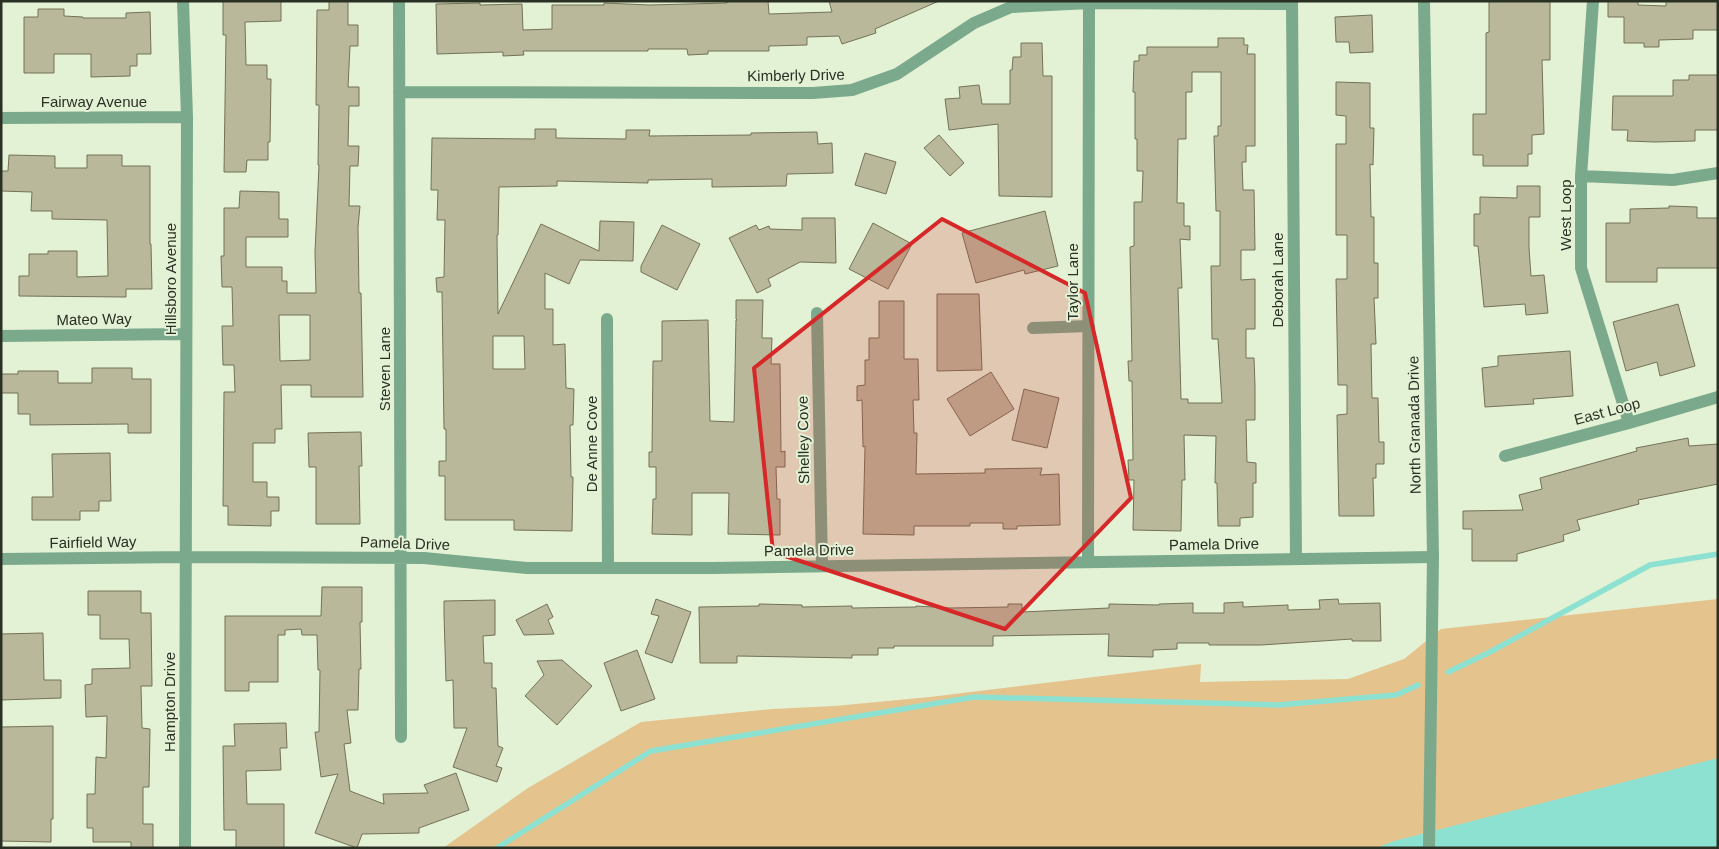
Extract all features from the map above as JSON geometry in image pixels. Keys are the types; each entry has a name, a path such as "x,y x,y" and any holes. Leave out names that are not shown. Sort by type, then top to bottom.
{"street":[{"name":"Hillsboro Avenue","path":"183,1 187,117 186,557"},
{"name":"Steven Lane","path":"399,1 401,737"},
{"name":"North Granada Drive","path":"1424,1 1433,557 1429,848"},
{"name":"West Loop","path":"1593,1 1581,176 1581,268 1629,423"},
{"name":"Kimberly Drive","path":"399,92 813,93 852,90 897,74 974,23 1011,7 1089,2 1292,3"},
{"name":"Taylor Lane","path":"1088,562 1089,2"},
{"name":"Deborah Lane","path":"1292,3 1296,559"},
{"name":"Fairway Avenue","path":"1,118 187,117"},
{"path":"1581,176 1673,180 1718,173"},
{"name":"Shelley Cove","path":"817,313 822,566"},
{"name":"De Anne Cove","path":"607,319 608,568"},
{"path":"1033,328 1089,326"},
{"name":"Mateo Way","path":"1,336 186,334"},
{"name":"East Loop","path":"1504,456 1718,397"},
{"name":"Pamela Drive","path":"186,557 424,558 527,568 608,568 1433,557"},
{"name":"Fairfield Way","path":"1,560 186,557"},
{"name":"Hampton Drive","path":"185,848 186,557"}],"highlighted area":[{"path":"942,219 1085,293 1131,498 1005,629 773,552 754,368"}],"shaded area":[{"path":"1718,599 1718,848 443,848 528,788 641,722 772,709 835,706 930,697 1201,664 1200,682 1348,679 1404,659 1441,629"}],"water":[{"path":"1718,758 1718,848 1376,848 1394,841"}],"building":[{"path":"223,1 281,1 281,21 245,22 246,65 267,65 267,79 271,79 268,160 247,160 246,172 224,172 226,35 223,35"},
{"path":"329,1 348,1 348,25 358,25 358,46 350,46 348,87 359,87 359,106 349,106 348,146 359,146 358,166 350,166 349,206 360,206 358,227 359,293 361,293 363,397 311,397 311,385 281,385 282,429 275,429 275,443 253,443 253,482 267,482 267,497 279,497 279,511 271,511 271,526 228,525 228,506 223,506 224,392 235,392 234,365 223,365 222,326 233,326 232,287 222,287 221,256 224,256 224,208 239,208 240,191 279,192 279,219 288,219 288,237 246,237 246,267 282,267 282,281 287,281 287,293 316,293 315,252 319,165 319,105 316,105 317,10 329,10","holes":["279,315 310,315 310,360 280,361"]},
{"path":"727,1 768,1 769,14 832,12 829,1 939,1 875,29 876,33 842,44 839,36 807,37 807,45 769,46 769,51 708,51 708,54 688,55 687,49 648,49 648,51 523,51 524,55 503,56 503,52 437,54 436,4 522,4 523,30 552,29 552,5 604,5 604,3 649,5 727,3"},
{"path":"1489,1 1550,1 1550,60 1542,60 1544,134 1532,135 1532,154 1528,154 1528,166 1483,166 1483,155 1473,155 1473,114 1486,114 1486,33 1489,32"},
{"path":"1608,1 1638,1 1638,5 1666,6 1666,1 1718,1 1718,30 1693,30 1693,39 1659,40 1659,47 1644,47 1644,43 1624,43 1624,17 1608,17"},
{"path":"38,9 64,9 64,16 83,18 126,18 126,13 150,12 151,54 137,54 137,66 130,66 130,76 91,77 91,54 54,54 54,73 24,73 24,17 38,17"},
{"path":"1372,15 1373,52 1350,53 1349,42 1336,42 1335,17"},
{"path":"1218,38 1244,38 1244,45 1248,45 1247,54 1255,54 1255,146 1246,146 1246,162 1242,162 1243,190 1254,190 1255,250 1241,250 1241,280 1255,279 1255,329 1246,329 1246,358 1254,358 1255,420 1246,420 1247,462 1256,463 1256,483 1253,483 1253,517 1240,518 1240,526 1218,526 1217,483 1215,483 1216,436 1184,435 1185,480 1182,480 1181,531 1133,530 1134,480 1129,480 1128,460 1133,460 1132,381 1129,381 1128,361 1132,361 1130,247 1134,246 1134,202 1142,202 1143,171 1137,171 1135,92 1133,92 1134,61 1139,61 1139,55 1147,55 1147,47 1218,47","holes":["1192,72 1221,72 1221,126 1218,126 1218,136 1214,136 1216,211 1220,211 1220,266 1211,266 1212,339 1218,339 1222,403 1188,403 1188,399 1181,399 1178,288 1182,288 1180,239 1190,240 1190,226 1184,226 1184,203 1177,203 1178,139 1186,139 1186,92 1192,92"]},
{"path":"1021,43 1042,43 1043,76 1052,76 1052,197 999,196 998,124 949,130 945,99 960,98 959,87 979,85 982,104 1010,104 1010,70 1012,70 1013,57 1021,57"},
{"path":"1689,75 1718,75 1718,130 1695,130 1695,141 1655,142 1627,141 1628,130 1612,130 1613,96 1673,96 1673,80 1689,80"},
{"path":"1336,82 1370,83 1370,128 1374,128 1373,165 1370,164 1371,217 1374,217 1374,263 1378,263 1378,298 1374,298 1376,344 1371,344 1372,398 1378,398 1379,442 1384,442 1384,464 1376,464 1376,478 1373,478 1374,516 1339,516 1337,415 1347,414 1347,385 1338,385 1336,279 1347,279 1347,235 1336,235 1336,144 1346,144 1346,116 1336,115"},
{"path":"535,129 556,129 556,138 626,139 626,130 650,130 649,136 817,132 818,144 832,143 833,173 787,174 786,186 712,187 712,179 648,180 648,183 557,181 557,186 499,187 497,235 498,314 541,224 599,251 600,221 634,222 633,261 580,260 569,284 545,273 545,309 553,309 553,345 565,344 566,388 574,389 573,425 570,425 571,477 573,477 572,531 514,530 514,520 445,520 445,476 439,476 439,461 446,461 446,429 444,429 442,292 437,292 436,278 444,277 445,220 437,220 438,190 431,190 432,138 535,139","holes":["493,336 524,336 525,369 493,369"]},
{"path":"939,135 964,163 950,176 924,148"},
{"path":"865,153 896,162 886,194 855,185"},
{"path":"9,155 55,156 55,168 87,168 87,155 122,155 122,166 150,166 152,289 126,289 126,297 19,296 19,276 29,276 29,254 48,254 48,251 77,251 77,277 108,276 107,220 52,219 52,211 31,211 32,192 1,191 1,171 8,171"},
{"path":"1517,186 1540,186 1540,217 1529,217 1529,248 1531,276 1544,275 1548,313 1526,315 1525,304 1484,307 1478,246 1474,246 1474,214 1480,214 1480,197 1517,198"},
{"path":"1669,206 1697,207 1697,218 1718,218 1718,268 1657,268 1657,282 1606,282 1606,223 1630,223 1630,209 1669,208"},
{"path":"1045,211 1058,266 1025,274 1024,270 976,283 962,233"},
{"path":"802,218 835,218 836,263 800,262 768,279 771,286 757,293 729,238 756,225 759,230 769,226 770,229 802,230"},
{"path":"873,223 912,244 888,289 849,269"},
{"path":"662,225 700,244 677,290 641,272 641,266"},
{"path":"937,294 979,294 982,370 937,371"},
{"path":"736,300 763,300 762,338 772,338 771,364 780,364 781,452 785,451 785,467 776,467 777,499 780,499 780,535 728,534 729,493 692,493 692,535 652,534 653,499 656,499 656,467 649,467 649,452 652,452 653,361 662,361 662,321 708,320 710,421 734,422"},
{"path":"879,301 904,301 904,359 918,359 919,400 913,400 914,433 917,433 916,474 985,473 985,469 1042,468 1040,475 1059,474 1060,525 1017,526 1017,529 1003,529 1003,523 970,523 970,526 914,526 914,535 863,534 865,446 863,447 862,400 857,401 857,386 865,385 865,360 869,360 869,338 879,338"},
{"path":"1678,304 1695,366 1660,376 1657,362 1626,371 1613,322"},
{"path":"1570,351 1573,396 1533,399 1534,404 1485,407 1482,368 1498,366 1498,356"},
{"path":"92,368 132,368 132,379 151,379 151,433 128,433 128,424 30,425 30,414 18,414 18,393 1,393 1,374 18,374 18,371 58,371 58,383 92,383"},
{"path":"991,372 1014,409 970,436 947,399"},
{"path":"1024,389 1059,398 1047,448 1012,440"},
{"path":"361,432 362,466 359,466 360,524 316,524 316,467 309,467 308,433"},
{"path":"1688,438 1689,446 1718,444 1718,484 1638,500 1639,504 1577,520 1580,530 1563,535 1564,541 1517,554 1517,561 1472,561 1472,529 1463,529 1463,511 1523,510 1519,495 1542,489 1540,478 1637,451 1636,448"},
{"path":"110,453 111,501 99,501 99,511 80,511 80,520 32,520 32,497 53,497 52,454"},
{"path":"322,587 362,587 362,622 360,622 361,669 359,669 358,710 347,710 351,743 344,744 350,791 384,804 383,794 428,793 424,785 456,773 469,810 419,828 419,833 362,834 357,848 315,833 338,774 321,777 315,732 319,732 320,670 318,670 317,635 302,635 301,629 285,630 285,635 278,635 278,682 249,682 249,691 225,691 225,616 321,616"},
{"path":"88,591 141,591 141,613 151,613 152,686 141,686 142,728 150,729 149,787 143,787 143,824 153,824 153,848 131,848 131,842 93,842 93,828 87,828 87,794 95,794 96,757 106,758 107,716 86,717 85,685 92,684 92,669 130,668 129,639 100,639 100,615 88,615"},
{"path":"656,599 691,612 672,663 645,653 659,616 651,614"},
{"path":"1338,599 1339,604 1380,603 1381,641 1352,641 1352,639 1261,645 1177,643 1177,649 1153,650 1153,657 1108,656 1109,634 993,636 993,646 894,646 894,648 878,648 878,655 852,655 852,658 737,656 737,663 700,663 699,607 759,606 759,604 802,605 802,607 916,606 951,608 1008,607 1008,604 1022,604 1022,612 1109,608 1109,604 1159,605 1193,603 1193,613 1224,613 1224,603 1243,602 1243,607 1288,605 1288,610 1320,609 1319,600"},
{"path":"495,600 495,635 483,636 484,663 492,663 492,688 496,688 498,746 503,748 496,766 502,768 497,782 453,767 467,728 454,728 453,680 446,681 444,614 444,601"},
{"path":"547,604 553,617 548,620 554,634 524,635 516,620"},
{"path":"43,633 44,680 61,680 61,698 1,700 1,634"},
{"path":"637,650 655,699 621,711 604,663"},
{"path":"562,660 592,686 557,725 525,696 544,675 537,661"},
{"path":"286,723 287,748 280,748 281,770 246,771 247,804 284,804 284,848 236,848 236,830 224,830 223,746 235,746 234,724"},
{"path":"53,726 53,819 51,819 51,842 1,841 1,727"}],"waterway":[{"path":"1448,672 1488,653 1650,565 1718,554"},
{"path":"497,848 651,751 974,697 1278,705 1396,695 1418,685"}]}
